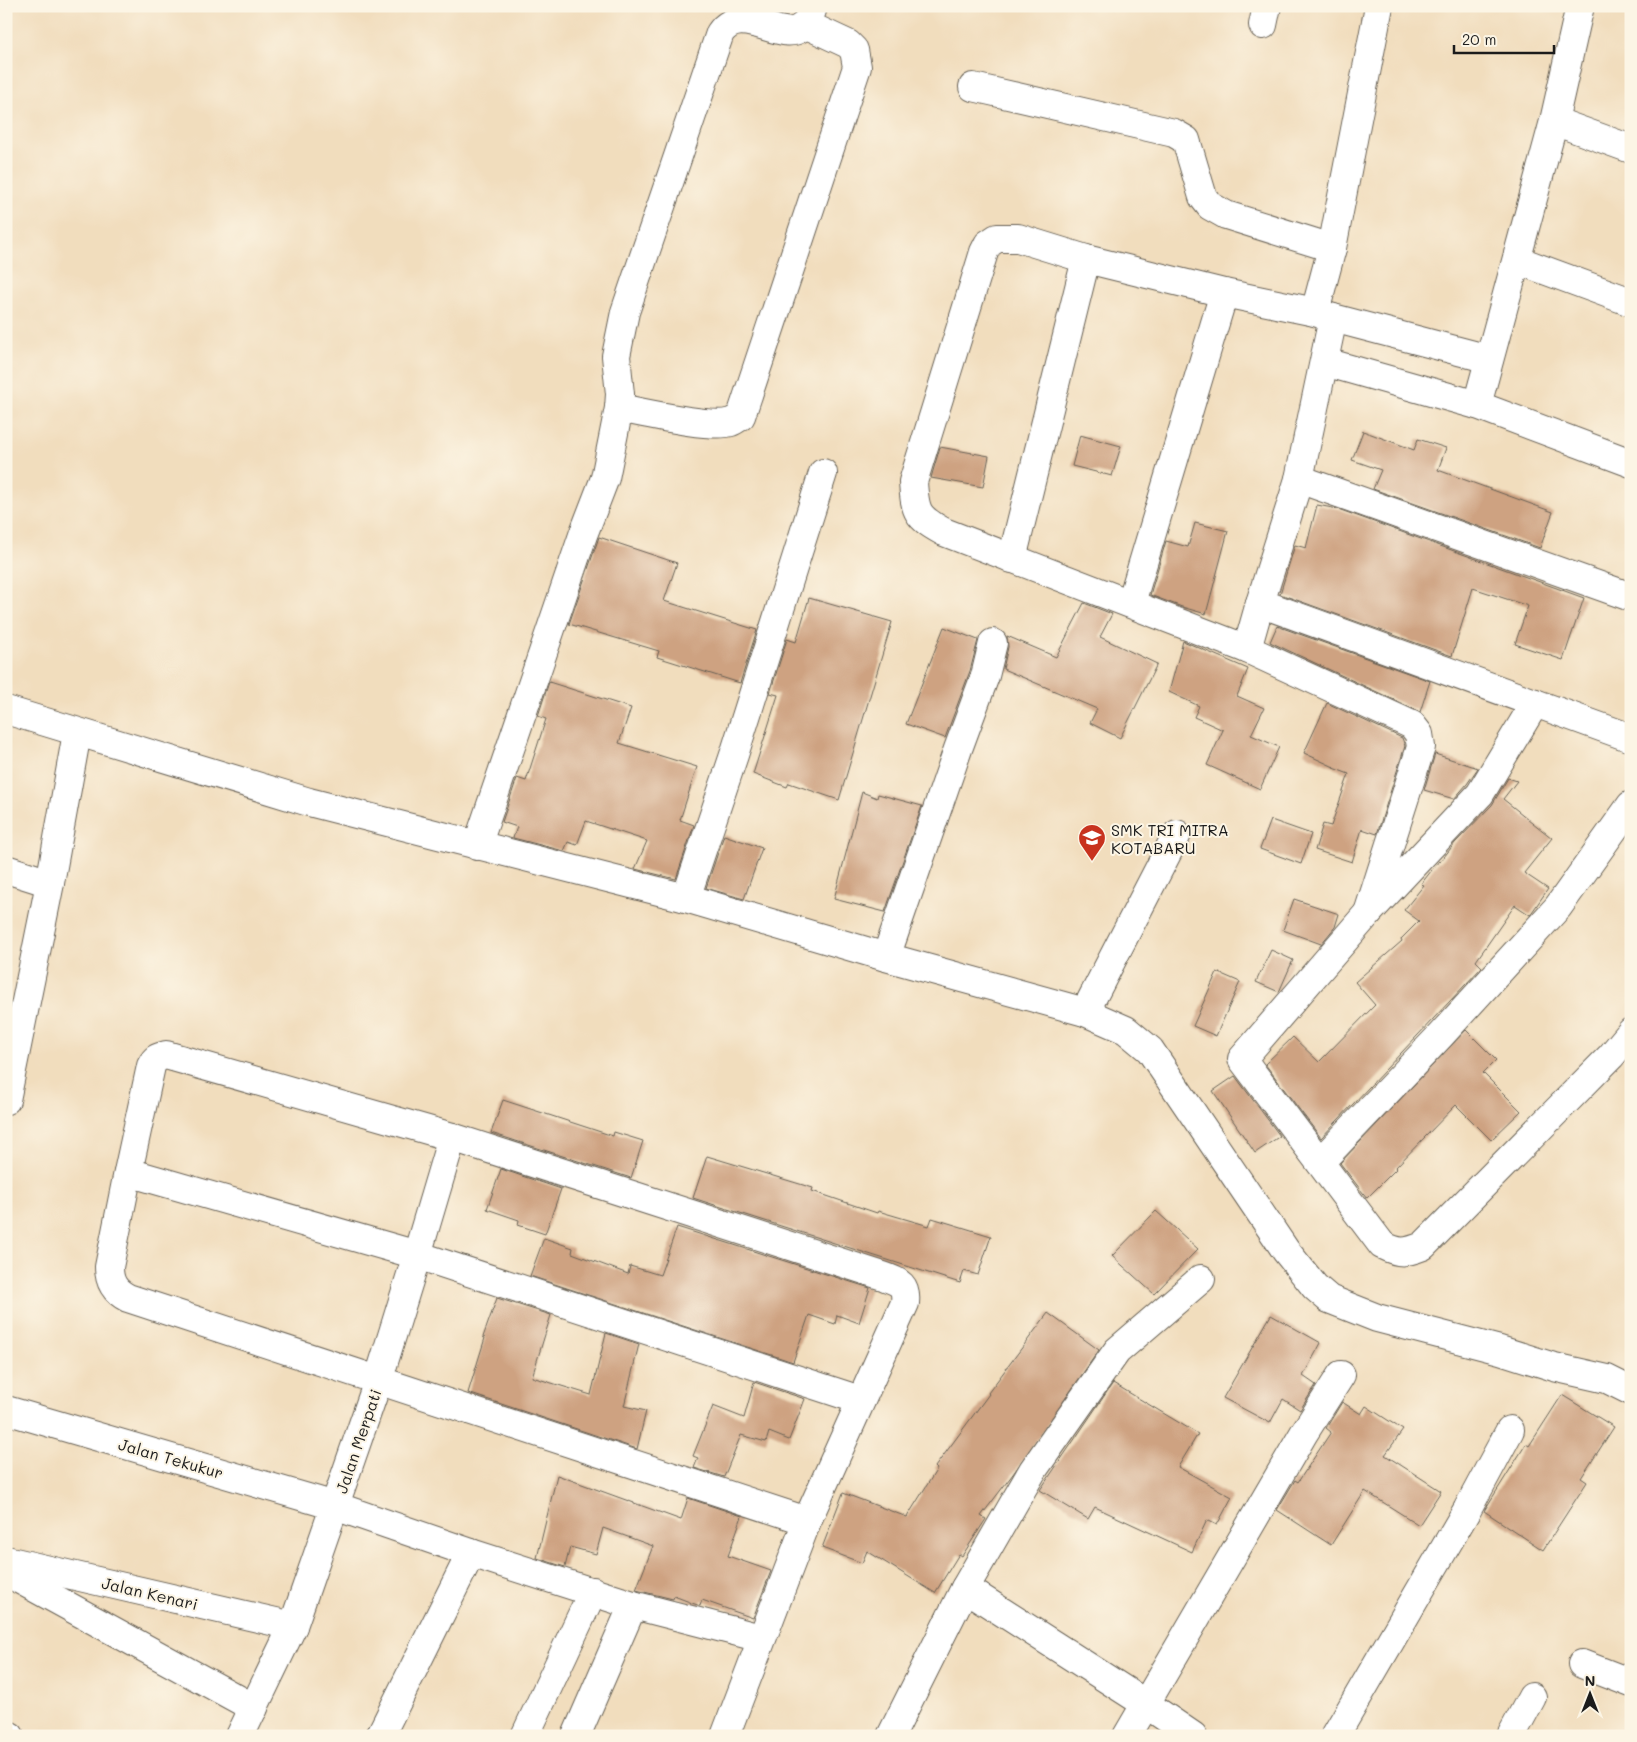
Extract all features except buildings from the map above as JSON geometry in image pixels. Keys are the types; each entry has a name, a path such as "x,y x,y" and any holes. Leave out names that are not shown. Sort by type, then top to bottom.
{"street":[{"path":"1247,649 1299,479 1324,362 1324,315 1332,248 1379,6"},
{"path":"1477,405 1554,121 1580,6"},
{"path":"477,846 583,535 605,478 619,408 620,394 616,356 625,312 720,33 727,24 735,21 749,20 787,31 798,30 809,15 854,50 857,67 741,416 731,422 722,424 619,408"},
{"path":"974,87 1174,133 1186,140 1203,197 1210,206 1226,215 1332,248"},
{"path":"1554,121 1631,149"},
{"path":"1368,913 1421,747 1419,734 1412,725 1247,649 944,532 920,516 914,502 913,482 984,252 988,244 997,238 1018,238 1086,259 1324,315 1489,359"},
{"path":"1012,558 1086,259"},
{"path":"1517,260 1631,302"},
{"path":"1130,603 1224,293"},
{"path":"1324,362 1477,405 1631,463"},
{"path":"686,898 734,755 823,473"},
{"path":"1299,479 1631,597"},
{"path":"1260,603 1631,738"},
{"path":"886,957 984,676 993,643"},
{"path":"1535,703 1480,794 1368,913 1242,1059 1382,1245 1394,1252 1402,1253 1423,1246 1611,1056 1631,1032"},
{"path":"6,710 309,802 686,898 886,957 1085,1012 1126,1030 1150,1050 1286,1252 1315,1287 1330,1299 1377,1318 1500,1350 1554,1367 1607,1379 1631,1391"},
{"path":"6,1100 15,1004 50,883 78,733"},
{"path":"1320,1162 1440,1036 1558,907 1631,805"},
{"path":"1085,1012 1177,834"},
{"path":"6,869 50,883"},
{"path":"725,1736 806,1521 905,1303 903,1286 897,1281 452,1137 166,1055 157,1057 151,1066 110,1267 112,1284 120,1294 378,1382 806,1521"},
{"name":"Jalan Merpati","path":"240,1736 294,1626 378,1382 418,1255 452,1137"},
{"path":"128,1172 418,1255 860,1400"},
{"path":"891,1736 965,1588 1033,1470 1117,1351 1201,1279"},
{"path":"1127,1736 1304,1433 1340,1375"},
{"name":"Jalan Tekukur","path":"6,1410 335,1506 633,1605 761,1638"},
{"path":"1335,1736 1467,1510 1510,1430"},
{"path":"380,1736 472,1553"},
{"name":"Jalan Kenari","path":"6,1560 294,1626"},
{"path":"6,1572 254,1708"},
{"path":"965,1588 1193,1736"},
{"path":"525,1736 593,1591"},
{"path":"576,1736 633,1605"},
{"path":"1582,1664 1631,1683"},
{"path":"1511,1736 1532,1697"}],"place":[{"name":"SMK TRI MITRA KOTABARU","path":"1092,862"}]}
